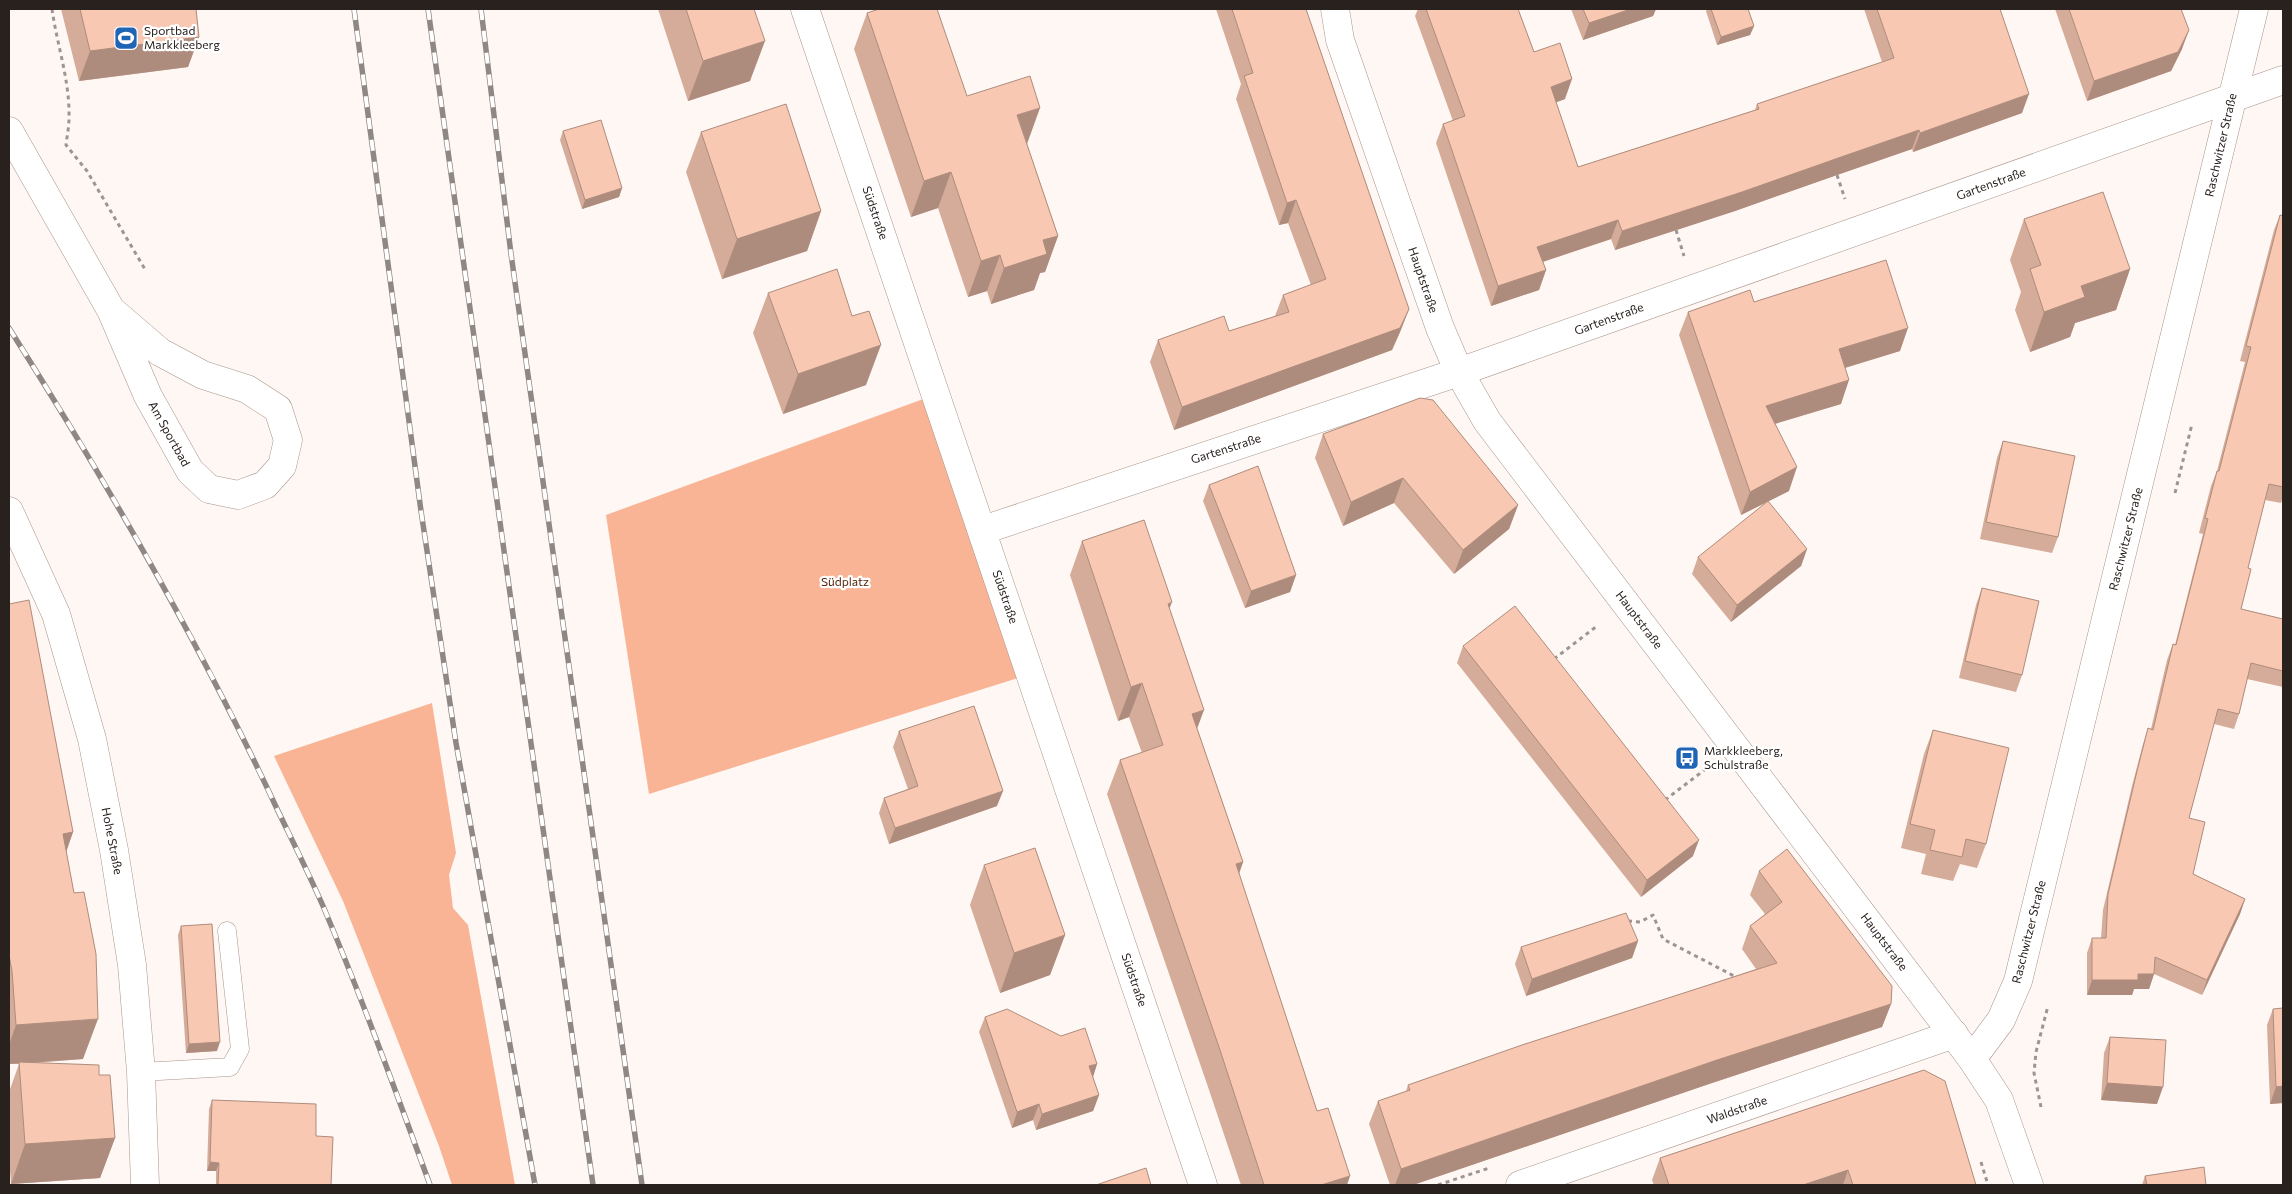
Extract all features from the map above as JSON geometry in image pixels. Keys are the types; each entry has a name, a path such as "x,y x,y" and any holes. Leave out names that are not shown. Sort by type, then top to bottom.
{"street":[{"name":"Südstraße","path":"805,9 983,530 1203,1185"},
{"name":"Hauptstraße","path":"1335,9 1340,40 1440,328 1459,372 1487,421 1972,1059 1999,1100 2029,1185"},
{"name":"Raschwitzer Straße","path":"1972,1059 2001,1020 2018,981 2254,9"},
{"name":"Gartenstraße","path":"983,530 1459,372 2283,80"},
{"name":"Am Sportbad","path":"9,131 111,310 148,396 190,471 209,489 238,495 265,485 282,466 288,440 278,409 247,389 203,375 160,352 111,310"},
{"name":"Hohe Straße","path":"9,511 17,551 56,614 92,739 114,850 132,965 142,1072 145,1185"},
{"name":"Waldstraße","path":"1520,1185 1954,1034"}],"lane":[{"path":"142,1072 230,1068 240,1050 227,931"}],"path":[{"path":"52,9 58,48 66,81 70,119 66,145 88,171 146,271"},
{"path":"1837,175 1847,207"},
{"path":"1676,230 1686,262"},
{"path":"2175,494 2194,417"},
{"path":"1552,662 1597,626"},
{"path":"1662,803 1707,768"},
{"path":"1623,921 1640,922 1653,915 1663,939 1742,980"},
{"path":"2042,1108 2034,1074 2036,1052 2050,998"}],"green space":[{"name":"Südplatz","path":"937,394 1031,674 649,794 606,515"},
{"path":"432,703 456,853 449,875 453,908 468,925 515,1185 452,1185 439,1146 343,901 274,756"}],"building":[{"path":"80,9 196,9 199,37 90,51"},
{"path":"686,9 754,9 765,41 703,61"},
{"path":"879,9 937,9 967,96 1030,76 1040,108 1017,115 1058,236 1043,240 1047,254 1004,268 1000,255 981,261 951,172 924,181 867,13"},
{"path":"1232,9 1306,9 1409,309 1400,328 1182,407 1158,340 1224,316 1229,331 1289,312 1283,295 1326,279 1296,200 1287,203 1244,76 1253,73"},
{"path":"1426,9 1518,9 1534,52 1560,43 1572,79 1551,87 1578,167 1759,109 1757,104 1894,58 1877,9 2000,9 2029,94 1920,133 1919,130 1742,192 1622,231 1618,220 1537,247 1546,270 1498,286 1443,124 1465,116"},
{"path":"1583,9 1631,9 1589,23"},
{"path":"1711,9 1748,9 1754,26 1721,37"},
{"path":"2069,9 2181,9 2189,30 2178,52 2094,81"},
{"path":"786,104 821,211 737,239 701,132"},
{"path":"601,120 622,188 585,200 563,131"},
{"path":"2103,192 2130,269 2081,286 2085,297 2044,312 2030,269 2041,265 2024,219"},
{"path":"2280,215 2283,216 2283,487 2269,484 2248,568 2251,569 2241,609 2283,619 2283,671 2251,663 2239,714 2218,709 2189,818 2205,822 2193,874 2245,899 2207,980 2155,957 2154,974 2138,974 2138,980 2092,980 2092,938 2106,938 2108,894 2137,771 2148,728 2153,730 2173,644 2176,645 2208,519 2205,518 2251,347 2246,346"},
{"path":"1886,260 1908,328 1839,349 1849,380 1766,406 1797,467 1750,492 1688,312 1750,290 1754,302"},
{"path":"837,269 852,316 869,311 881,345 798,374 768,293"},
{"path":"1420,398 1433,400 1518,505 1463,550 1403,478 1351,502 1323,434"},
{"path":"2003,441 2075,456 2058,537 1986,522"},
{"path":"1258,466 1296,575 1251,591 1209,485"},
{"path":"1768,501 1807,549 1737,605 1698,557"},
{"path":"1144,520 1172,602 1168,604 1204,710 1192,714 1243,862 1236,864 1317,1111 1328,1108 1350,1176 1321,1185 1264,1185 1220,1050 1120,760 1163,745 1142,683 1131,687 1082,541"},
{"path":"1982,588 2039,601 2022,675 1965,661"},
{"path":"29,600 73,832 63,834 74,893 84,892 96,954 98,1019 16,1025 9,955 9,604"},
{"path":"1515,606 1699,840 1647,880 1463,646"},
{"path":"974,706 1003,791 895,828 884,798 918,786 899,731"},
{"path":"1933,730 2009,748 1986,844 1966,839 1962,857 1930,850 1935,830 1910,824"},
{"path":"1035,848 1065,935 1014,953 984,865"},
{"path":"1787,849 1892,986 1891,1004 1717,1060 1401,1169 1378,1101 1410,1090 1408,1085 1522,1045 1777,963 1750,926 1782,902 1759,871"},
{"path":"1626,913 1638,941 1532,979 1521,947"},
{"path":"212,924 220,1042 189,1044 181,926"},
{"path":"2283,1008 2283,1086 2276,1087 2273,1009"},
{"path":"1007,1009 1061,1036 1085,1028 1097,1064 1089,1066 1099,1095 1042,1114 1039,1104 1017,1112 985,1017"},
{"path":"2110,1037 2166,1040 2163,1087 2107,1083"},
{"path":"19,1062 99,1065 99,1075 110,1075 115,1138 25,1144"},
{"path":"1924,1070 1945,1081 1976,1185 1853,1185 1848,1170 1803,1185 1669,1185 1660,1158"},
{"path":"212,1100 316,1104 316,1136 333,1137 331,1185 218,1185 219,1163 210,1162"},
{"path":"2204,1167 2206,1185 2147,1185 2145,1176"},
{"path":"1146,1168 1151,1185 1096,1185"}],"railway":[{"path":"354,9 421,511 456,743 535,1185"},
{"path":"428,9 593,1185"},
{"path":"481,9 511,254 642,1185"},
{"path":"9,328 117,505 185,625 248,748 323,906 365,1010 430,1185"}],"place":[{"name":"Sportbad Markkleeberg","path":"126,38"},
{"name":"Markkleeberg, Schulstraße","path":"1687,758"}]}
